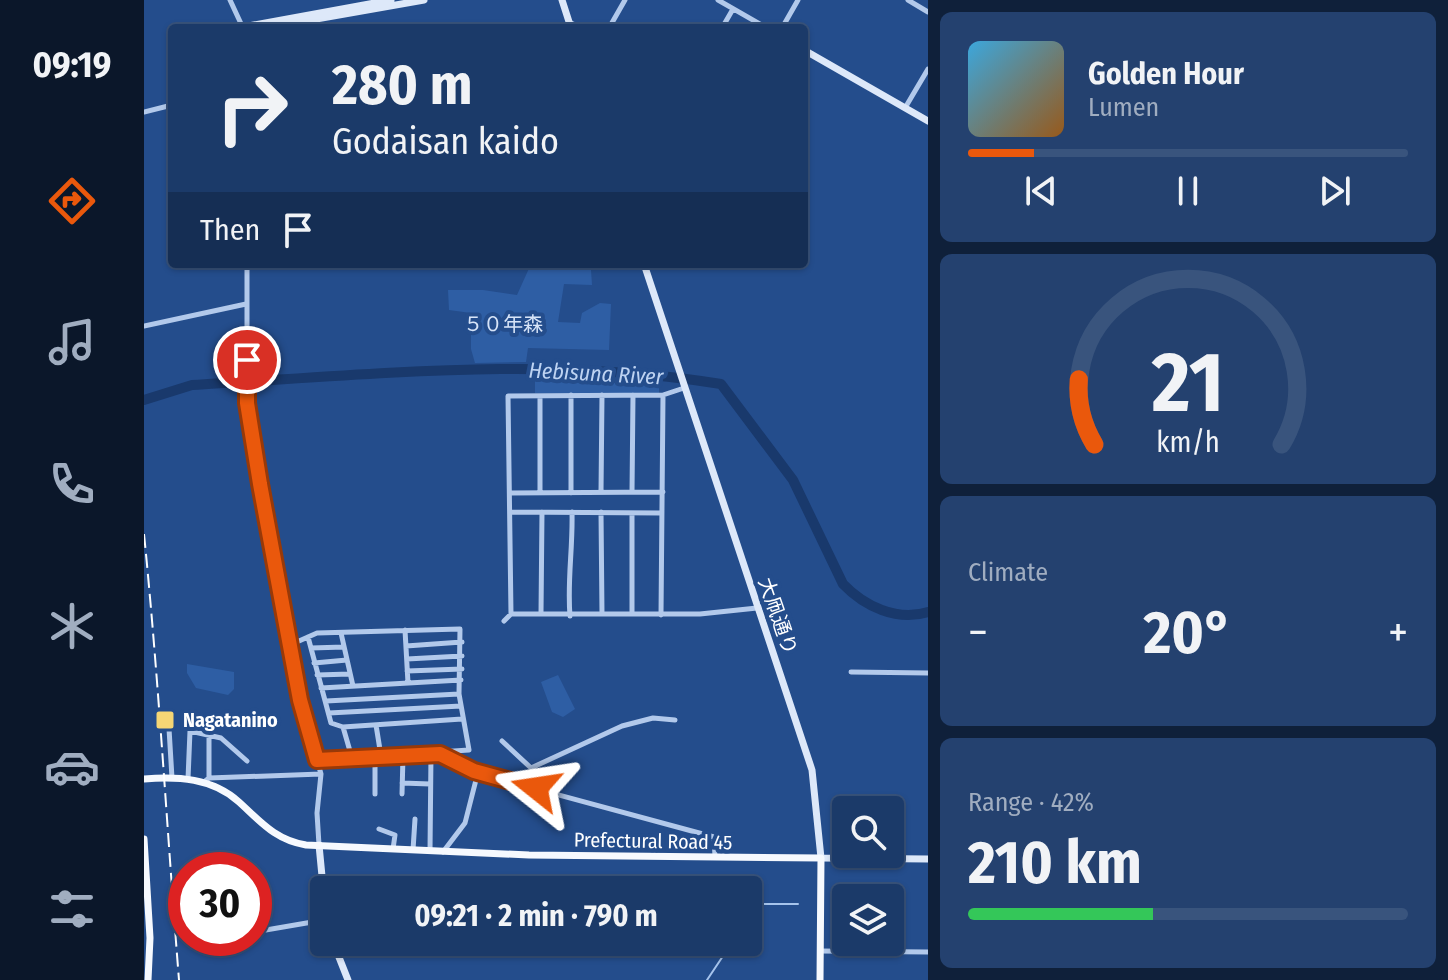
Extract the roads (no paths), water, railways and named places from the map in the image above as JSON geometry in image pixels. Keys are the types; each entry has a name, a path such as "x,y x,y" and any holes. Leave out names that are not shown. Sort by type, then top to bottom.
{"main road":[{"name":"Prefectural Road 45","path":"144,779 207,780 238,800 277,836 294,843 443,852 821,858"},
{"path":"144,839 150,938 148,980"},
{"path":"820,980 821,858"}],"street":[{"path":"230,0 241,24"},
{"path":"264,24 391,0"},
{"path":"288,24 424,0"},
{"path":"562,0 570,24"},
{"path":"611,24 625,0"},
{"path":"718,0 727,2 733,9 760,24"},
{"path":"784,24 798,0"},
{"path":"912,1 928,12"},
{"path":"724,24 733,9"},
{"path":"808,52 928,121"},
{"path":"905,108 928,69"},
{"path":"144,112 168,106"},
{"path":"247,268 246,382 300,700 321,774 317,813 322,876"},
{"name":"大凧通り","path":"645,268 812,770 821,858"},
{"path":"144,326 246,304"},
{"path":"511,614 508,396 663,395 684,388"},
{"path":"571,395 571,493"},
{"path":"601,492 602,395"},
{"path":"632,492 633,395"},
{"path":"661,615 663,395"},
{"path":"540,396 540,493"},
{"path":"510,493 663,492"},
{"path":"510,512 661,513"},
{"path":"541,613 542,512"},
{"path":"570,616 567,584 573,546 572,512"},
{"path":"601,512 602,614"},
{"path":"632,513 632,613"},
{"path":"504,621 511,614 661,615 757,608"},
{"path":"290,645 308,637 341,633 460,629 462,669 459,694 469,750 317,760"},
{"path":"405,630 408,683"},
{"path":"341,633 353,686"},
{"path":"308,637 331,723 343,727 462,719"},
{"path":"406,646 462,642"},
{"path":"311,648 344,647"},
{"path":"407,659 462,656"},
{"path":"314,663 347,660"},
{"path":"407,671 462,669"},
{"path":"851,672 928,673"},
{"path":"317,675 350,674"},
{"path":"321,688 461,680"},
{"path":"326,701 459,694"},
{"path":"329,713 461,706"},
{"path":"168,712 172,778"},
{"path":"502,741 531,768 622,726 653,718 675,720"},
{"path":"375,794 378,757 376,725"},
{"path":"343,727 352,758"},
{"path":"188,779 190,731 209,734 233,746 247,761"},
{"path":"209,734 207,780 321,774"},
{"path":"430,851 431,754"},
{"path":"440,754 478,772 714,837 715,858"},
{"path":"402,794 403,756"},
{"path":"443,852 465,823 478,772"},
{"path":"402,783 430,784"},
{"path":"413,850 415,819"},
{"path":"379,829 395,835 393,849"},
{"path":"821,858 928,859"},
{"path":"272,929 310,922"},
{"path":"820,951 928,952"},
{"path":"339,956 348,980"}],"waterway":[{"name":"Hebisuna River","path":"144,400 192,385 456,370 589,371 655,375 721,384 793,480 843,584 861,599 882,610 905,615 928,612"},
{"path":"762,904 798,904"},
{"path":"707,980 723,956"}],"railway":[{"path":"144,534 179,980"}],"place":[{"name":"Nagatanino","path":"165,720"}],"park label":[{"name":"５０年森","path":"503,324"}]}
